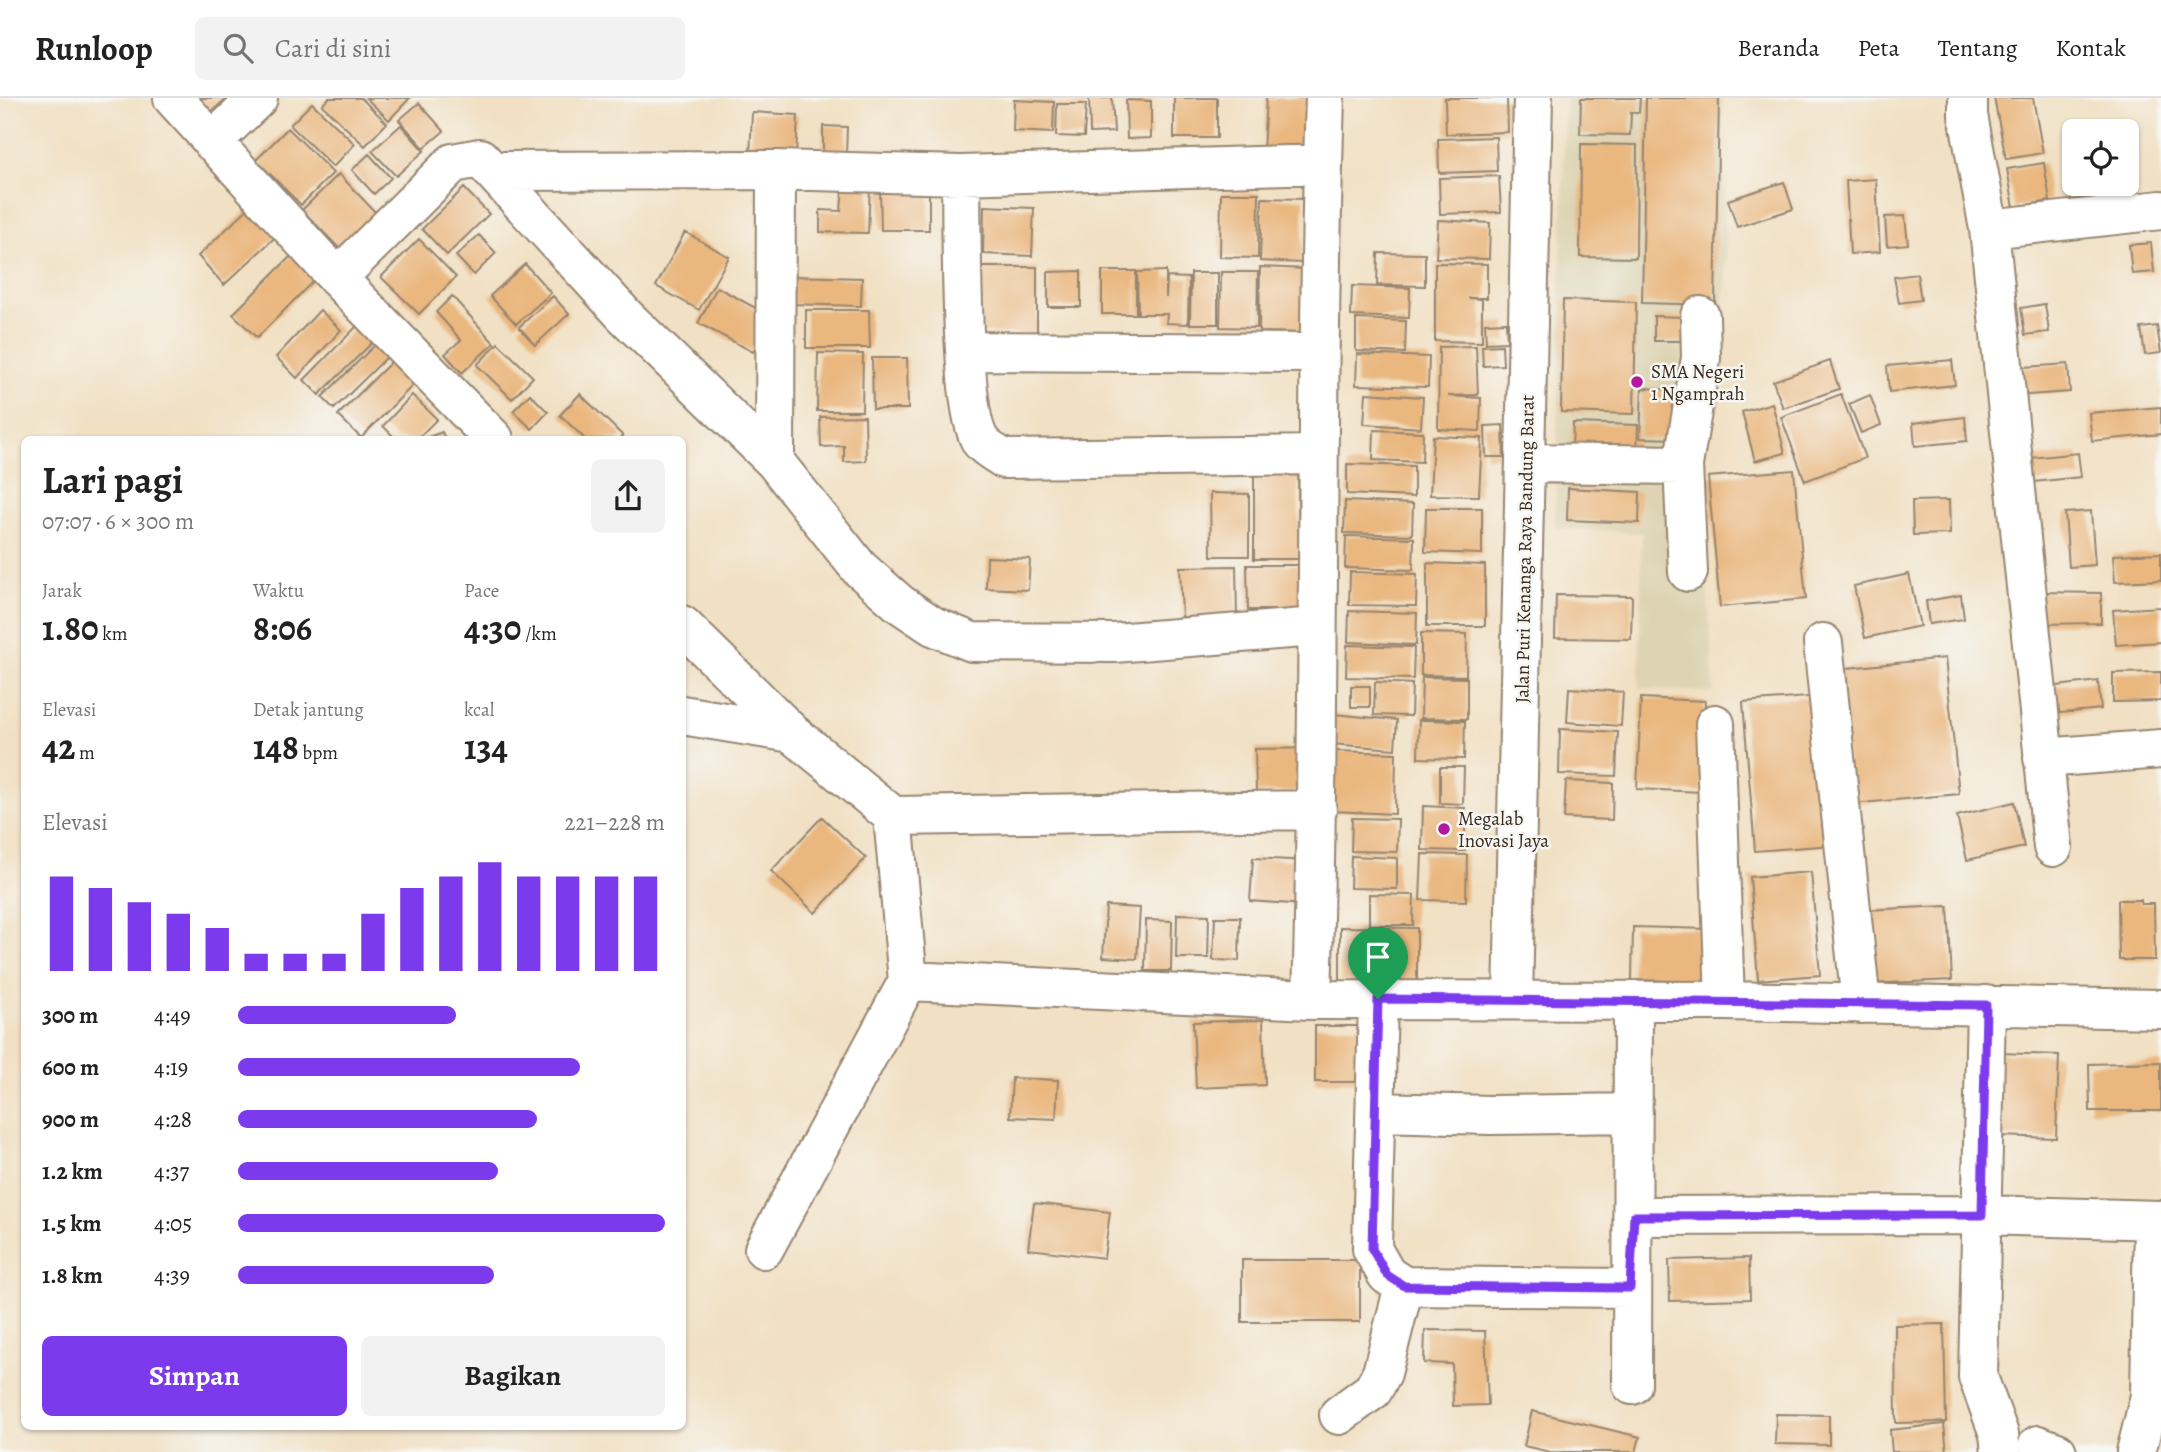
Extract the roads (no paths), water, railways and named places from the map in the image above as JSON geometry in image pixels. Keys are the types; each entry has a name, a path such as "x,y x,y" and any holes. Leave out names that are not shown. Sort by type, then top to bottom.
{"street":[{"path":"173,98 337,278 485,434"},
{"path":"212,142 258,98"},
{"path":"1312,1000 1317,810 1319,353 1325,98"},
{"name":"Jalan Puri Kenanga Raya Bandung Barat","path":"1513,1000 1534,98"},
{"path":"1968,98 1968,115 1989,229 2053,847"},
{"path":"337,278 453,163 465,158 480,158 496,172 625,316 775,462 859,568 900,604 933,626 972,642 1114,643 1316,627"},
{"path":"496,172 776,170 961,175 1323,164"},
{"path":"775,462 776,170"},
{"path":"961,175 965,351 972,420 982,443 1004,459 1318,455"},
{"path":"1989,229 2161,210"},
{"path":"1688,572 1684,465 1701,358 1700,316"},
{"path":"965,351 1319,353"},
{"path":"1526,463 1684,465"},
{"path":"686,629 792,733 893,816 1317,810"},
{"path":"1823,643 1861,1003"},
{"path":"686,716 792,733"},
{"path":"1715,724 1725,1001"},
{"path":"2043,758 2161,749"},
{"path":"764,1249 908,981 893,816"},
{"path":"908,981 1312,1000 1633,1000 2161,1009"},
{"path":"1378,999 1372,1249 1387,1275 1404,1286 1630,1288"},
{"path":"1632,1384 1630,1288 1634,1216 1633,1000"},
{"path":"1986,1005 1978,1377 1998,1434 2032,1450"},
{"path":"1377,1112 1490,1115 1633,1113"},
{"path":"1634,1216 1982,1215 2157,1220 2155,1396 2136,1452"},
{"path":"1339,1415 1373,1391 1378,1382 1394,1335 1404,1286"}],"place":[{"name":"SMA Negeri 1 Ngamprah","path":"1637,382"},
{"name":"Megalab Inovasi Jaya","path":"1444,829"}]}
